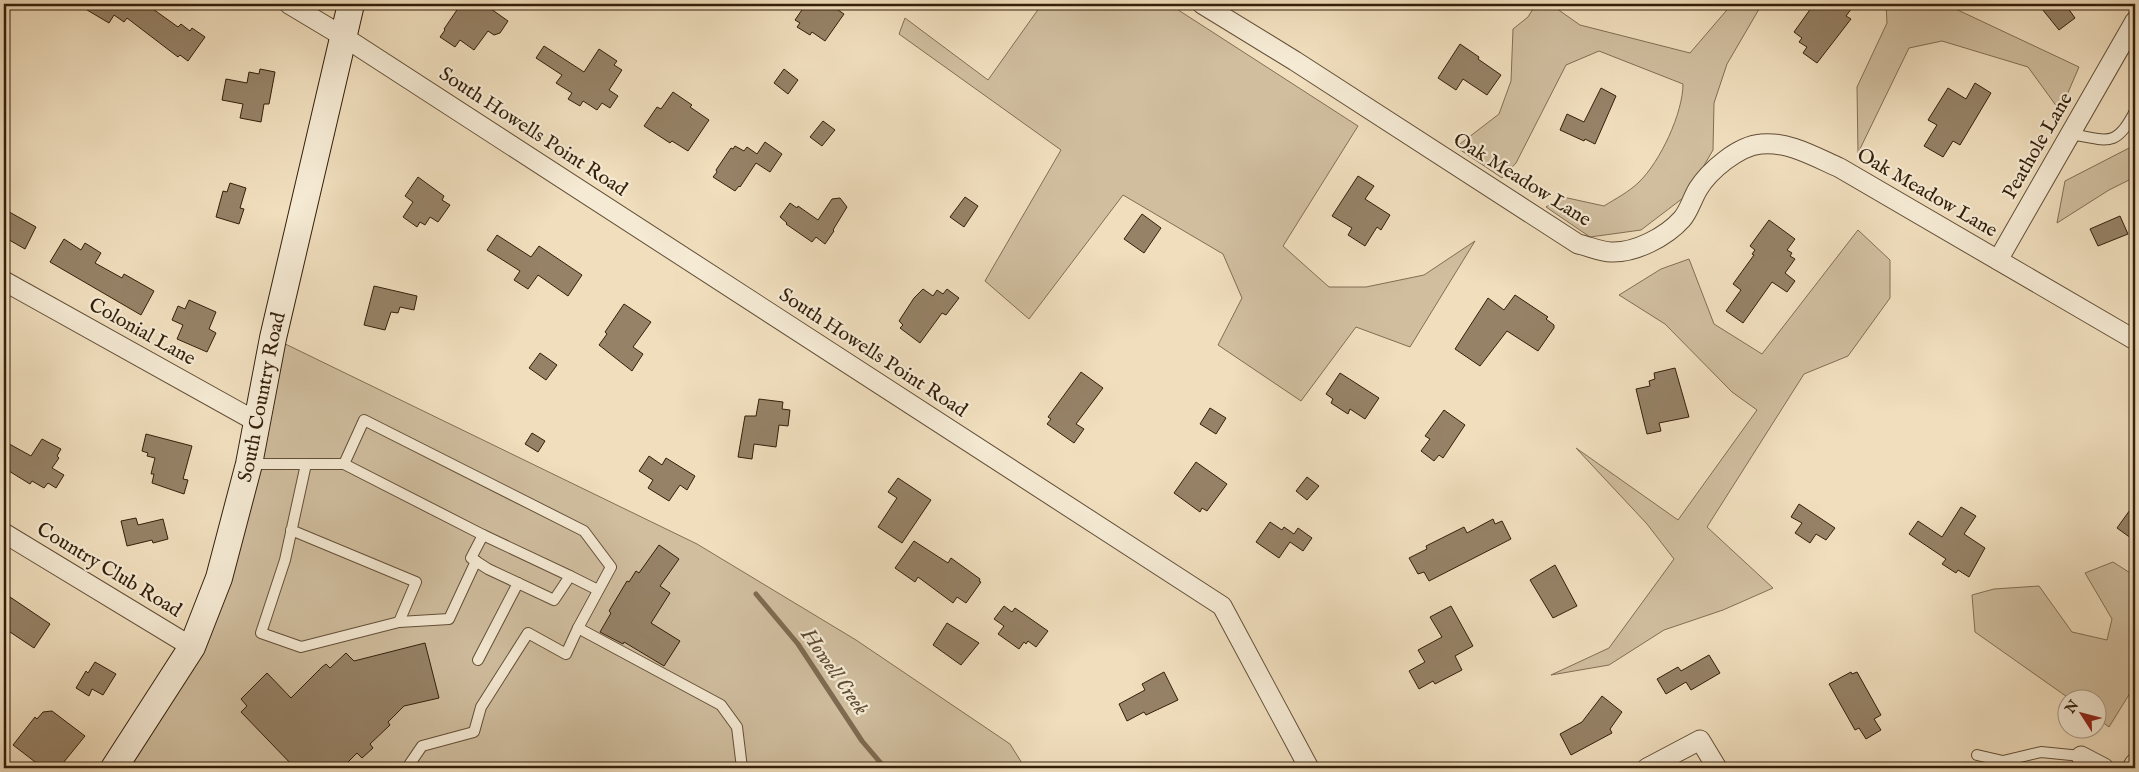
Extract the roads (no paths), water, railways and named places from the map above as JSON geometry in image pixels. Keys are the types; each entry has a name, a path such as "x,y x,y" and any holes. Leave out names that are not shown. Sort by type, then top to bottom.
{"main road":[{"name":"South Country Road","path":"114,768 192,647 219,578 248,464 273,338 351,4"}],"street":[{"name":"South Howells Point Road","path":"289,4 344,37 1222,606 1309,768"},
{"name":"Oak Meadow Lane","path":"1202,4 1295,61 1578,244 1611,252 1645,246 1666,233 1683,218 1699,188 1719,164 1752,146 1778,144 1796,149 1840,168 1998,260"},
{"name":"Peathole Lane","path":"1998,260 2135,21"},
{"path":"1998,260 2135,340"},
{"name":"Colonial Lane","path":"4,281 257,422"},
{"name":"Country Club Road","path":"4,533 192,647"},
{"path":"1647,768 1700,740 1717,768"},
{"path":"2081,756 2104,768"},
{"path":"2132,768 2135,763"}],"lane":[{"path":"2070,134 2108,141 2125,131 2135,111"},
{"path":"344,464 364,420 584,531 611,566 566,654 528,632 481,707 474,732 422,746 407,768"},
{"path":"248,464 344,464 483,535 598,590"},
{"path":"306,464 285,560 261,633 301,646 399,622 448,619 476,561"},
{"path":"291,530 416,582 399,622"},
{"path":"483,535 471,558 518,584 554,600 570,576"},
{"path":"478,660 518,584"},
{"path":"578,628 721,705 737,727 742,768"},
{"path":"1977,755 2003,761 2041,752 2081,756"}],"waterway":[{"name":"Howell Creek","path":"756,594 798,644 862,741 885,768"}]}
